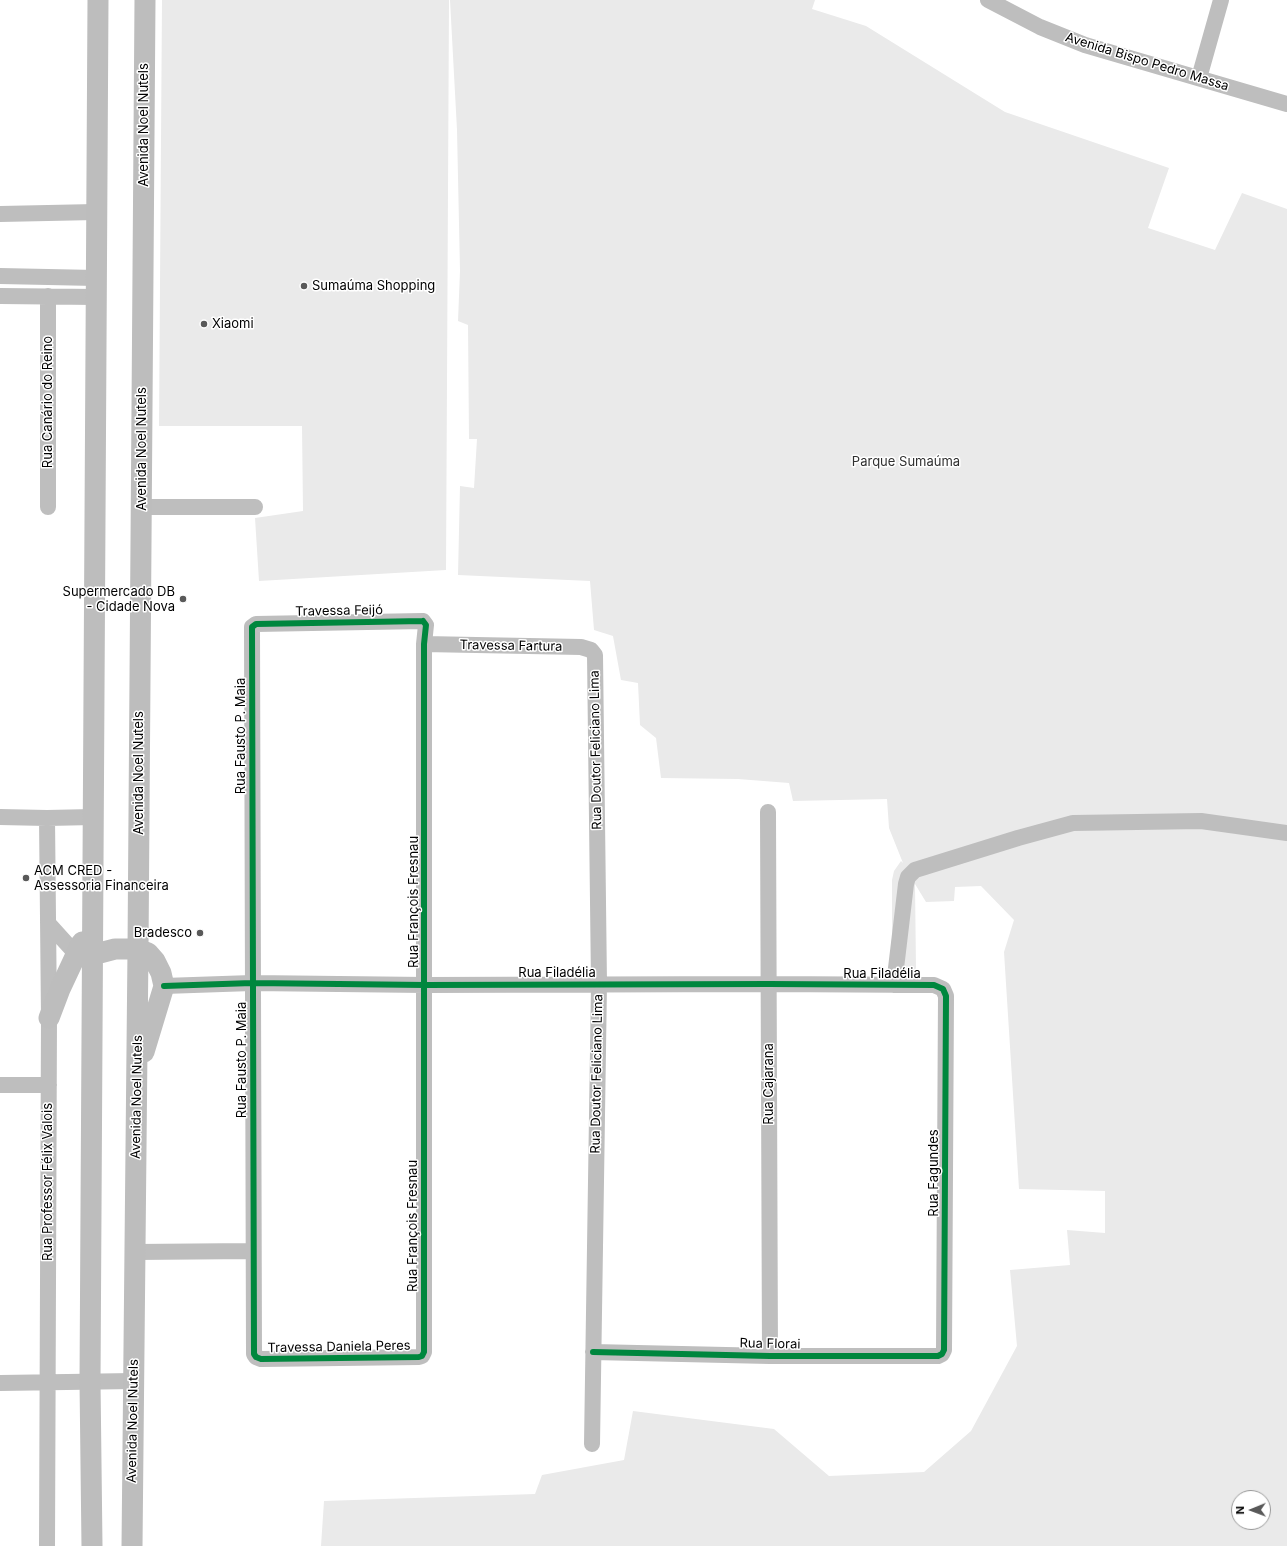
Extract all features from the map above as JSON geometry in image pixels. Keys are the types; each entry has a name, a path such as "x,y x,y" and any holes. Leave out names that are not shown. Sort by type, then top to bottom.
{"main road":[{"path":"92,1546 84,955 93,918 98,0"},
{"name":"Avenida Noel Nutels","path":"132,1546 138,949 144,0"},
{"path":"49,1018 84,955 114,949 138,949 148,953 155,961 164,986 137,1076"}],"street":[{"path":"1199,78 1221,0"},
{"name":"Avenida Bispo Pedro Massa","path":"998,2 1040,27 1085,45 1287,104"},
{"path":"0,214 96,212"},
{"path":"0,276 96,287"},
{"path":"0,296 48,296 96,287"},
{"name":"Rua Canário do Reino","path":"48,296 48,507"},
{"path":"141,507 255,507"},
{"name":"Travessa Feijó","path":"256,624 424,620"},
{"name":"Rua François Fresnau","path":"424,620 426,625 424,644 424,1352"},
{"name":"Rua Fausto P. Maia","path":"254,1354 252,627 256,624"},
{"name":"Travessa Fartura","path":"424,644 581,647 591,650 595,656"},
{"name":"Rua Doutor Feliciano Lima","path":"592,1444 599,984 595,656"},
{"name":"Rua Cajarana","path":"768,812 770,1356"},
{"path":"0,817 93,817"},
{"name":"Rua Professor Félix Valois","path":"46,1546 49,1085 47,818"},
{"path":"894,985 906,884 908,877 915,870 1018,838 1073,823 1201,821 1287,833"},
{"path":"48,923 84,955"},
{"name":"Rua Filadélia","path":"164,986 252,983 425,985 934,985 942,989 946,996"},
{"name":"Rua Fagundes","path":"944,1350 946,996"},
{"path":"0,1085 49,1085"},
{"path":"135,1252 253,1252"},
{"name":"Rua Florai","path":"593,1352 770,1356 938,1356 942,1354 944,1350"},
{"name":"Travessa Daniela Peres","path":"254,1354 256,1358 261,1360 419,1357 422,1356 424,1352"},
{"path":"0,1383 134,1381"}],"green space":[{"name":"Sumaúma Shopping","path":"162,0 449,0 446,570 259,581 255,518 303,511 302,426 159,426"},
{"name":"Parque Sumaúma","path":"450,0 815,0 812,9 866,26 1005,112 1169,168 1148,228 1215,250 1242,193 1287,209 1287,1546 321,1546 324,1501 535,1494 542,1475 624,1460 633,1411 774,1429 829,1476 924,1472 971,1431 1017,1346 1010,1270 1070,1265 1067,1230 1105,1233 1105,1191 1019,1189 1004,952 1014,920 981,886 955,887 954,901 926,902 915,884 916,970 889,969 892,938 892,880 894,871 901,861 903,863 889,828 887,799 793,801 789,783 738,779 661,778 656,738 640,725 638,683 621,680 613,636 594,630 590,581 458,575 460,486 474,488 477,439 469,439 468,325 458,321 460,271 457,130"}],"cycle path":[{"path":"423,621 426,625 424,644 424,1352 422,1356 419,1357 261,1359 256,1357 254,1354 252,627 256,624 423,621"},
{"path":"164,986 252,983 425,985 769,984 934,985 943,989 946,996 944,1350 942,1354 938,1356 770,1356 593,1352"}],"place":[{"name":"Sumaúma Shopping","path":"304,286"},
{"name":"Xiaomi","path":"204,324"},
{"name":"Supermercado DB - Cidade Nova","path":"183,599"},
{"name":"ACM CRED - Assessoria Financeira","path":"26,878"},
{"name":"Bradesco","path":"200,933"}]}
